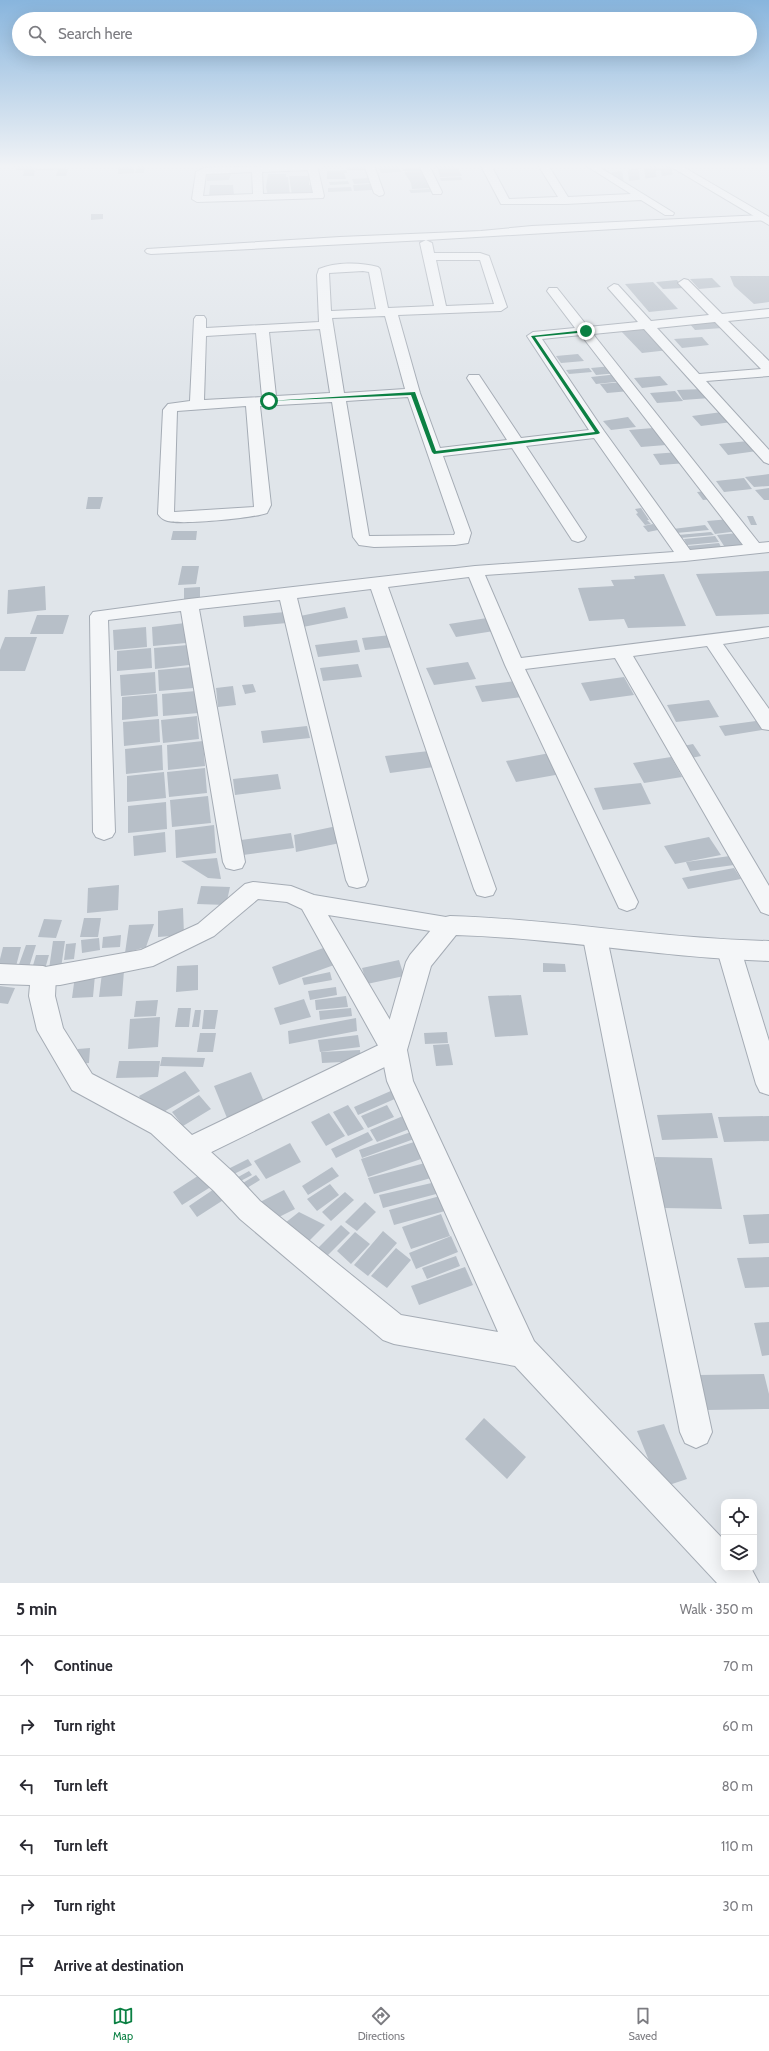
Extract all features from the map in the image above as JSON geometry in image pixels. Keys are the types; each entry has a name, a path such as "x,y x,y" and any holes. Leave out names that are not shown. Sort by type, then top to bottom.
{"street":[{"path":"151,251 372,239"},
{"path":"425,239 441,309"},
{"path":"196,405 200,325 262,329 387,311 501,307 485,258 480,256 429,257"},
{"path":"364,267 374,269 413,393 463,533 462,539 448,541 365,541 361,537 337,397 326,320 323,271 328,269 364,267"},
{"path":"684,283 769,371"},
{"path":"614,288 752,438 769,459"},
{"path":"553,290 762,547"},
{"path":"685,556 598,433 533,336 769,313"},
{"path":"262,329 269,401"},
{"path":"696,378 769,371"},
{"path":"474,378 578,537"},
{"path":"253,402 263,505 261,510 253,513 170,517 166,514 170,410 173,407 196,405 413,393"},
{"path":"434,452 598,433"},
{"path":"752,438 769,436"},
{"path":"104,832 99,616 189,604 288,594 475,571 685,556 762,547"},
{"path":"475,571 514,664 627,902"},
{"path":"378,583 485,889"},
{"path":"288,594 357,880"},
{"path":"189,604 234,862"},
{"path":"514,664 620,652 769,632"},
{"path":"711,639 769,724"},
{"path":"620,652 769,906"},
{"path":"0,974 43,976 60,975 145,959 206,930 253,890 291,894 310,903 450,925 508,927 595,938 729,950 769,951"},
{"path":"310,903 394,1050 400,1081 523,1352 721,1562"},
{"path":"189,1150 394,1050 419,962 450,925"},
{"path":"595,938 696,1432"},
{"path":"729,950 769,1084"},
{"path":"43,976 42,996 50,1030 82,1082 161,1124 224,1182 250,1210 394,1329 523,1352"},
{"path":"730,1571 741,1583"}],"building":[{"path":"730,276 769,276 769,302 754,304 734,286"},
{"path":"712,278 721,287 699,289 690,279"},
{"path":"677,280 684,288 663,289 656,282"},
{"path":"653,282 678,309 649,312 625,284"},
{"path":"715,321 722,328 695,330 689,323"},
{"path":"646,327 669,350 642,353 620,330"},
{"path":"702,337 709,345 682,348 674,339"},
{"path":"578,354 584,361 561,363 556,356"},
{"path":"612,366 618,373 596,375 591,368"},
{"path":"589,368 592,372 569,374 566,370"},
{"path":"618,374 624,381 596,384 591,377"},
{"path":"660,376 668,385 642,388 634,378"},
{"path":"623,382 630,391 607,393 600,384"},
{"path":"703,389 710,398 683,400 677,390"},
{"path":"675,391 683,401 657,403 650,393"},
{"path":"722,412 732,422 701,426 692,416"},
{"path":"628,417 636,427 611,430 603,421"},
{"path":"653,428 666,445 641,447 629,430"},
{"path":"748,441 757,451 728,455 719,444"},
{"path":"679,452 687,463 660,465 653,454"},
{"path":"769,474 769,486 754,487 745,477"},
{"path":"744,478 752,489 724,492 716,481"},
{"path":"769,488 769,500 764,500 755,490"},
{"path":"707,491 713,499 703,500 697,492"},
{"path":"88,497 103,497 100,509 86,509"},
{"path":"641,508 649,520 647,520 651,524 645,525 636,514 638,513 635,509"},
{"path":"747,516 753,516 757,525 751,525"},
{"path":"730,519 738,531 715,534 707,521"},
{"path":"653,524 658,530 648,532 643,526"},
{"path":"705,525 709,530 676,533 673,529"},
{"path":"173,531 197,531 196,540 171,540"},
{"path":"711,532 714,535 680,538 678,535"},
{"path":"738,533 747,547 726,549 717,535"},
{"path":"715,536 719,542 687,545 684,539"},
{"path":"719,543 721,547 691,550 688,546"},
{"path":"182,566 199,566 196,584 178,585"},
{"path":"769,571 769,614 716,616 696,574"},
{"path":"664,574 686,626 628,628 624,619 589,621 578,588 614,586 611,580 635,579 634,576"},
{"path":"45,586 46,610 7,614 8,590"},
{"path":"200,587 200,600 184,601 184,588"},
{"path":"345,607 348,618 303,627 300,616"},
{"path":"285,612 287,623 244,627 243,616"},
{"path":"37,615 69,615 63,634 30,634"},
{"path":"487,618 494,631 456,637 449,624"},
{"path":"185,623 186,643 153,646 152,627"},
{"path":"146,627 147,647 114,650 113,630"},
{"path":"391,635 395,647 365,650 362,638"},
{"path":"5,637 37,637 25,671 0,671 0,650"},
{"path":"357,640 360,652 318,657 315,645"},
{"path":"188,645 189,665 155,669 154,648"},
{"path":"151,648 152,668 117,671 117,651"},
{"path":"468,662 476,679 434,685 426,668"},
{"path":"358,664 362,677 323,681 320,668"},
{"path":"192,667 194,688 159,691 158,670"},
{"path":"155,672 156,693 121,696 120,675"},
{"path":"624,677 634,695 590,701 581,683"},
{"path":"515,681 522,697 482,702 475,686"},
{"path":"253,684 256,692 245,694 242,685"},
{"path":"233,686 236,705 218,707 216,688"},
{"path":"196,691 199,713 163,716 162,694"},
{"path":"157,694 158,716 122,720 122,697"},
{"path":"709,700 719,717 676,722 667,705"},
{"path":"197,716 199,739 163,743 161,720"},
{"path":"159,719 160,742 124,746 123,722"},
{"path":"756,721 762,730 725,736 719,726"},
{"path":"307,726 310,738 263,743 261,731"},
{"path":"203,741 205,766 168,770 167,745"},
{"path":"693,744 701,756 691,758 683,746"},
{"path":"162,745 163,770 126,774 125,749"},
{"path":"429,751 434,767 390,773 385,756"},
{"path":"550,753 561,774 516,782 506,761"},
{"path":"671,757 682,777 644,783 633,763"},
{"path":"205,768 207,793 169,797 167,772"},
{"path":"164,772 166,798 127,802 127,776"},
{"path":"278,774 281,789 235,795 233,779"},
{"path":"641,783 651,804 603,810 594,788"},
{"path":"208,796 211,823 172,827 170,800"},
{"path":"166,802 167,829 128,833 128,806"},
{"path":"214,825 216,853 176,858 175,830"},
{"path":"337,826 340,843 296,852 294,835"},
{"path":"165,832 166,852 134,856 133,836"},
{"path":"291,833 294,848 243,855 241,840"},
{"path":"709,837 721,855 675,864 664,846"},
{"path":"730,856 734,865 690,871 686,862"},
{"path":"217,858 221,879 208,878 181,861"},
{"path":"734,868 741,879 688,889 682,878"},
{"path":"119,885 118,910 87,913 88,888"},
{"path":"201,886 230,887 226,905 197,904"},
{"path":"183,908 184,935 158,937 158,911"},
{"path":"84,918 101,918 98,937 80,937"},
{"path":"44,919 62,920 56,938 38,937"},
{"path":"154,924 146,947 125,953 129,925"},
{"path":"121,935 120,947 102,948 103,937"},
{"path":"99,938 100,950 82,953 81,940"},
{"path":"53,941 65,941 60,975 48,976"},
{"path":"76,943 74,959 64,960 66,944"},
{"path":"26,945 36,945 29,967 18,967"},
{"path":"3,947 21,947 15,970 0,969 0,959"},
{"path":"326,947 334,965 279,985 272,967"},
{"path":"36,955 49,955 43,976 30,976"},
{"path":"399,960 404,976 367,984 362,968"},
{"path":"543,963 565,964 566,972 543,972"},
{"path":"198,965 198,990 176,992 177,966"},
{"path":"124,971 122,996 99,997 102,973"},
{"path":"330,972 332,980 304,985 302,978"},
{"path":"95,975 93,997 72,998 75,976"},
{"path":"0,986 15,988 8,1004 0,1003"},
{"path":"336,987 337,995 310,1000 308,991"},
{"path":"521,995 528,1035 495,1037 488,996"},
{"path":"346,996 348,1007 316,1010 315,1000"},
{"path":"304,999 311,1017 280,1025 274,1008"},
{"path":"158,1000 156,1016 134,1017 136,1001"},
{"path":"178,1008 191,1008 189,1027 175,1027"},
{"path":"351,1008 352,1016 320,1020 319,1011"},
{"path":"195,1010 201,1010 199,1027 192,1027"},
{"path":"204,1010 218,1010 215,1029 202,1029"},
{"path":"160,1017 158,1047 128,1049 130,1019"},
{"path":"356,1018 357,1031 289,1044 288,1031"},
{"path":"447,1032 448,1043 425,1044 424,1033"},
{"path":"200,1033 216,1033 213,1052 197,1052"},
{"path":"358,1035 360,1047 320,1052 318,1040"},
{"path":"449,1044 453,1065 436,1066 433,1045"},
{"path":"90,1048 89,1063 77,1064 78,1049"},
{"path":"360,1050 361,1061 322,1063 321,1052"},
{"path":"162,1057 205,1058 203,1067 160,1066"},
{"path":"119,1061 160,1061 158,1077 116,1078"},
{"path":"185,1071 200,1091 153,1118 139,1096"},
{"path":"251,1072 265,1104 227,1118 214,1086"},
{"path":"393,1090 397,1098 358,1115 354,1107"},
{"path":"199,1095 211,1109 183,1126 172,1112"},
{"path":"348,1105 364,1129 348,1136 333,1112"},
{"path":"387,1105 394,1117 368,1128 361,1116"},
{"path":"329,1113 345,1136 326,1146 311,1122"},
{"path":"712,1113 718,1138 662,1140 657,1115"},
{"path":"403,1116 409,1129 377,1142 370,1130"},
{"path":"769,1116 769,1141 724,1142 718,1117"},
{"path":"368,1132 373,1140 336,1158 331,1149"},
{"path":"411,1132 414,1139 362,1158 359,1150"},
{"path":"414,1142 421,1159 368,1177 361,1159"},
{"path":"290,1143 301,1162 266,1179 254,1161"},
{"path":"655,1157 712,1158 722,1209 663,1208"},
{"path":"248,1159 252,1165 228,1177 224,1171"},
{"path":"425,1163 431,1178 374,1194 368,1178"},
{"path":"332,1167 339,1176 308,1195 302,1186"},
{"path":"207,1170 217,1183 182,1205 173,1192"},
{"path":"249,1171 252,1175 233,1185 231,1181"},
{"path":"256,1175 260,1180 237,1194 233,1189"},
{"path":"436,1182 440,1193 383,1208 379,1195"},
{"path":"330,1184 339,1195 317,1211 307,1199"},
{"path":"220,1185 228,1197 197,1217 189,1206"},
{"path":"284,1190 295,1209 271,1221 260,1202"},
{"path":"345,1192 354,1200 331,1221 322,1212"},
{"path":"440,1196 445,1211 394,1225 389,1210"},
{"path":"365,1202 376,1212 357,1231 345,1222"},
{"path":"299,1212 325,1225 304,1246 285,1223"},
{"path":"441,1214 450,1236 411,1249 402,1227"},
{"path":"769,1214 769,1243 749,1244 743,1215"},
{"path":"341,1225 350,1233 327,1256 318,1248"},
{"path":"383,1231 397,1243 368,1276 354,1265"},
{"path":"355,1232 370,1244 351,1264 337,1251"},
{"path":"451,1236 458,1252 416,1269 409,1253"},
{"path":"396,1248 411,1260 387,1288 371,1276"},
{"path":"456,1256 460,1266 427,1279 422,1268"},
{"path":"769,1257 769,1287 745,1288 737,1258"},
{"path":"465,1267 473,1285 419,1305 411,1286"},
{"path":"769,1322 769,1355 762,1356 754,1323"},
{"path":"764,1374 769,1394 769,1409 707,1410 699,1375"},
{"path":"484,1418 526,1457 507,1479 465,1439"},
{"path":"664,1424 687,1479 660,1488 637,1431"}],"route":[{"path":"269,401 413,393 434,452 598,433 533,336 586,331"}]}
